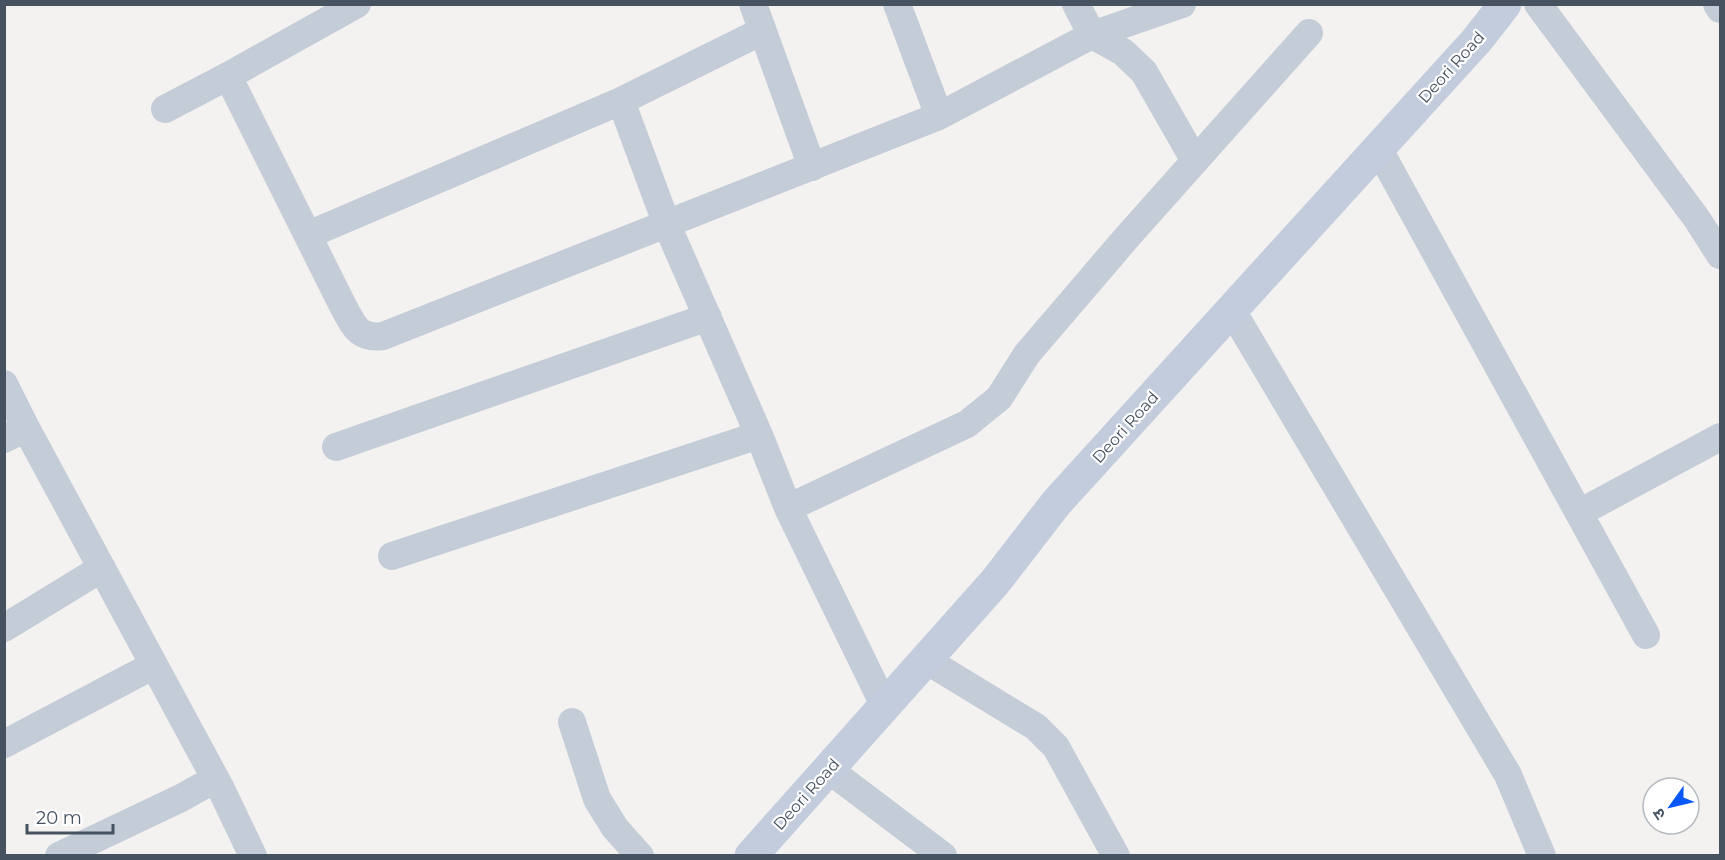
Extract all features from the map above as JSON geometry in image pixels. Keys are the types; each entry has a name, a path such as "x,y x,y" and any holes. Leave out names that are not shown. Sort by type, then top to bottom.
{"street":[{"path":"165,109 357,4"},
{"path":"753,4 812,167"},
{"path":"897,4 939,116"},
{"path":"1076,4 1092,35 1123,52 1144,72 1195,161"},
{"path":"228,76 354,327 362,334 371,337 383,336 939,116 1092,35 1182,4"},
{"name":"Deori Road","path":"751,855 995,582 1057,502 1477,40 1505,4"},
{"path":"1538,4 1720,255"},
{"path":"1717,4 1720,9"},
{"path":"308,236 621,101 762,31"},
{"path":"789,508 967,424 999,398 1027,354 1310,33"},
{"path":"621,101 667,225 789,508 884,705"},
{"path":"1378,148 1646,635"},
{"path":"1231,309 1508,776 1542,855"},
{"path":"336,447 708,317"},
{"path":"4,384 15,434 102,568 253,855"},
{"path":"392,556 759,435"},
{"path":"1579,513 1720,436"},
{"path":"4,628 102,568"},
{"path":"926,660 1036,727 1056,747 1116,855"},
{"path":"4,744 154,665"},
{"path":"572,722 597,799 615,828 623,849"},
{"path":"828,769 942,855"},
{"path":"60,855 181,798 215,779"}]}
